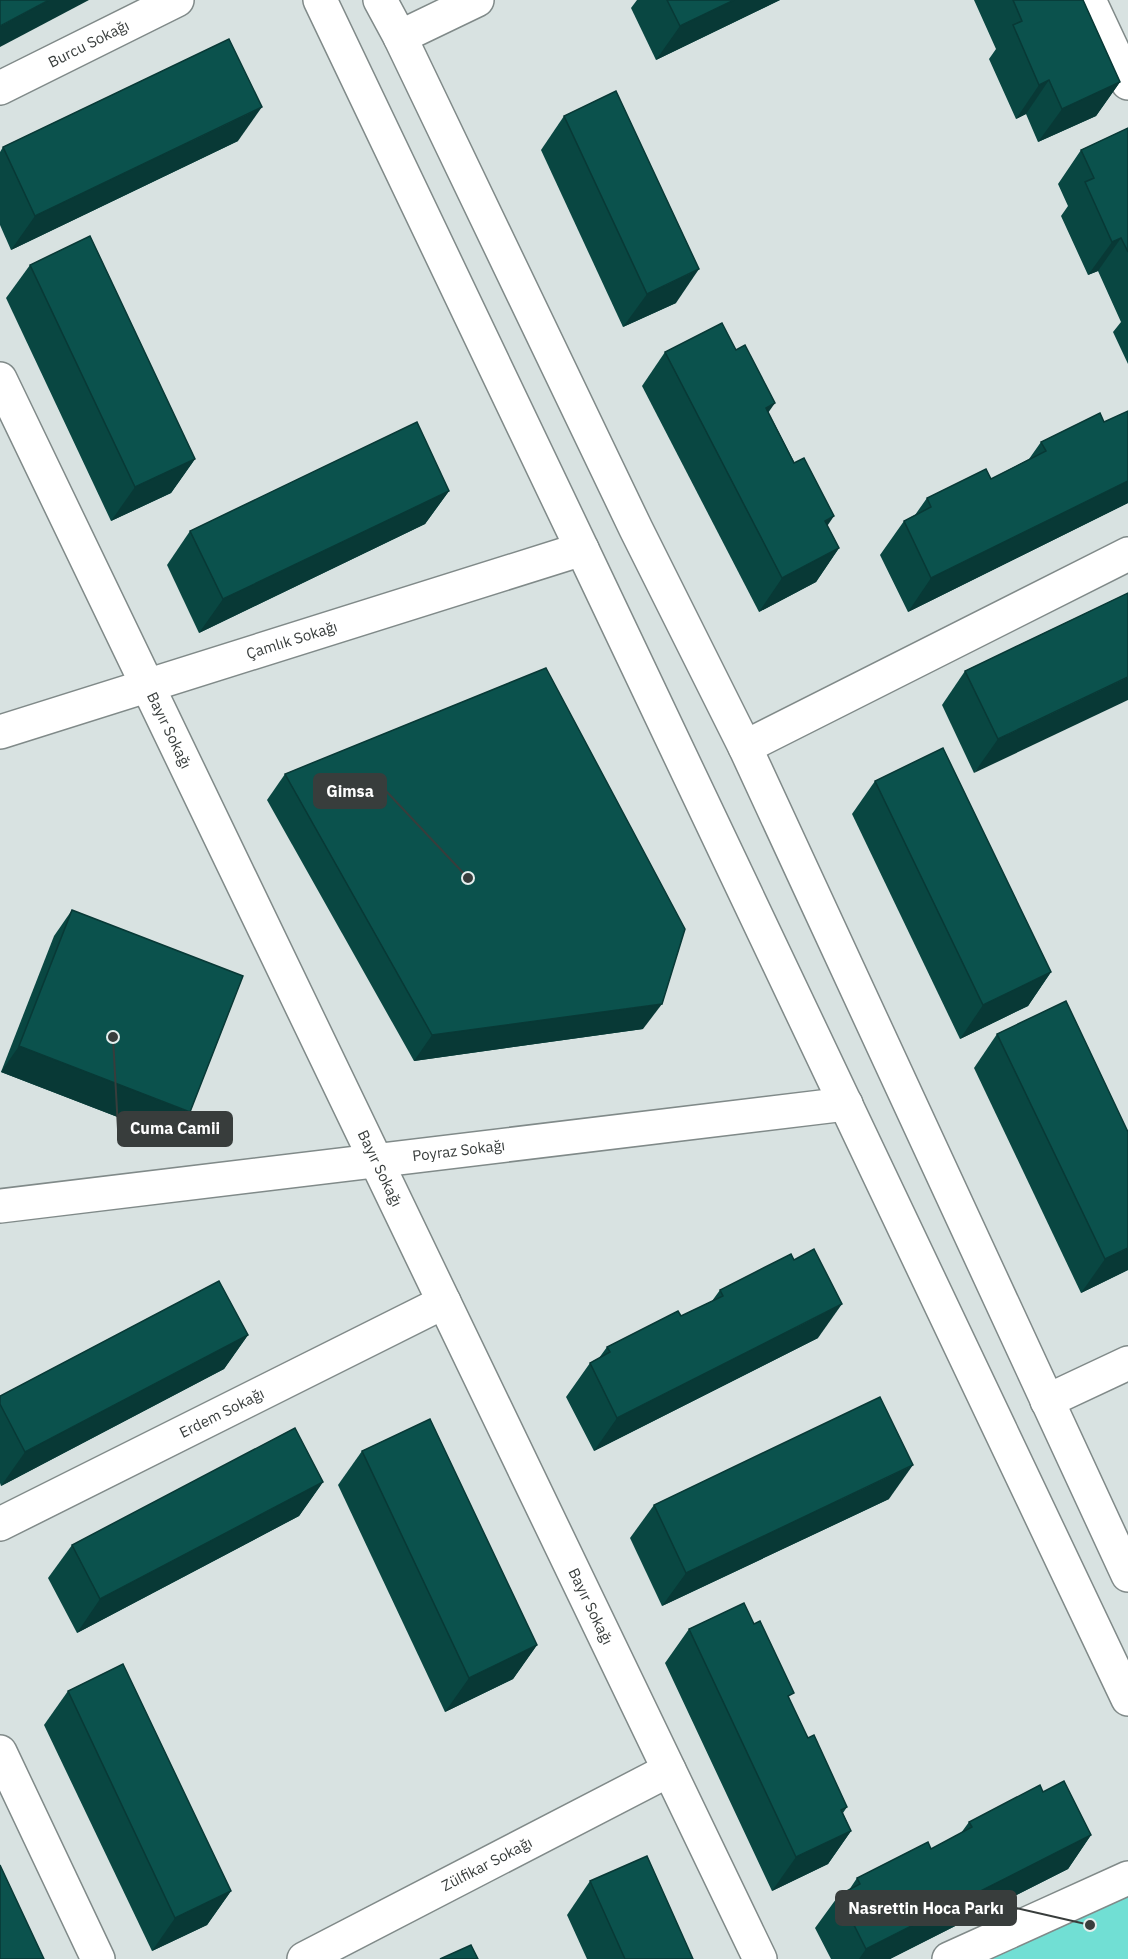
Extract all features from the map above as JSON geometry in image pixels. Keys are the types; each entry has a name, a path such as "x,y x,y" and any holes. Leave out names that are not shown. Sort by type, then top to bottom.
{"street":[{"name":"Burcu Sokağı","path":"0,88 177,0"},
{"path":"320,0 1128,1699"},
{"path":"380,0 745,747 1128,1575"},
{"path":"399,37 477,0"},
{"path":"1089,0 1128,83"},
{"name":"Bayır Sokağı","path":"0,379 760,1959"},
{"name":"Çamlık Sokağı","path":"0,732 582,549"},
{"path":"745,747 1128,554"},
{"name":"Poyraz Sokağı","path":"0,1206 846,1104"},
{"name":"Erdem Sokağı","path":"0,1524 444,1302"},
{"path":"1047,1401 1128,1363"},
{"path":"0,1752 98,1959"},
{"name":"Zülfikar Sokağı","path":"304,1959 669,1770"},
{"path":"949,1959 1128,1878"}],"shaded area":[{"path":"1128,1890 1128,1959 976,1959"}],"building":[{"path":"0,0 49,0 0,26"},
{"path":"667,0 734,0 680,26"},
{"path":"1013,0 1083,0 1120,82 1062,109 1049,80 1039,85 1013,25 1022,21"},
{"path":"229,39 262,107 35,216 3,147"},
{"path":"616,91 699,269 647,294 564,116"},
{"path":"1128,128 1128,252 1121,238 1112,242 1085,182 1094,178 1081,150"},
{"path":"90,236 195,459 135,487 30,265"},
{"path":"722,323 736,350 745,345 775,403 766,408 794,463 804,458 834,516 825,521 839,548 782,578 665,352"},
{"path":"1128,411 1128,481 931,578 904,521 931,507 927,498 986,469 991,479 1046,451 1041,442 1100,413 1104,422"},
{"path":"417,422 449,491 223,599 190,531"},
{"path":"1128,593 1128,677 998,739 965,671"},
{"path":"546,668 685,929 662,1004 432,1035 285,774"},
{"path":"943,748 1051,972 983,1005 875,781"},
{"path":"72,910 243,976 190,1112 19,1046"},
{"path":"1066,1001 1128,1132 1128,1248 1105,1259 997,1034"},
{"path":"814,1249 842,1304 617,1418 590,1363 610,1352 607,1347 678,1311 681,1316 723,1296 720,1290 791,1254 794,1260"},
{"path":"219,1281 248,1335 25,1452 0,1404 0,1396"},
{"path":"880,1397 913,1465 686,1573 654,1505"},
{"path":"430,1419 537,1645 469,1678 362,1451"},
{"path":"295,1428 323,1482 100,1599 72,1545"},
{"path":"744,1603 754,1624 760,1621 794,1693 788,1696 808,1738 814,1735 847,1807 841,1810 851,1831 796,1857 689,1629"},
{"path":"123,1664 231,1891 175,1918 68,1691"},
{"path":"1064,1781 1091,1835 866,1949 839,1895 860,1884 857,1878 928,1842 931,1849 972,1827 969,1822 1040,1785 1043,1792"},
{"path":"647,1856 693,1959 625,1959 590,1881"},
{"path":"0,1865 44,1959 0,1959"},
{"path":"471,1945 478,1959 440,1959"}],"place":[{"name":"Gimsa","path":"468,878"},
{"name":"Cuma Camii","path":"113,1037"},
{"name":"Nasrettin Hoca Parkı","path":"1090,1925"}]}
